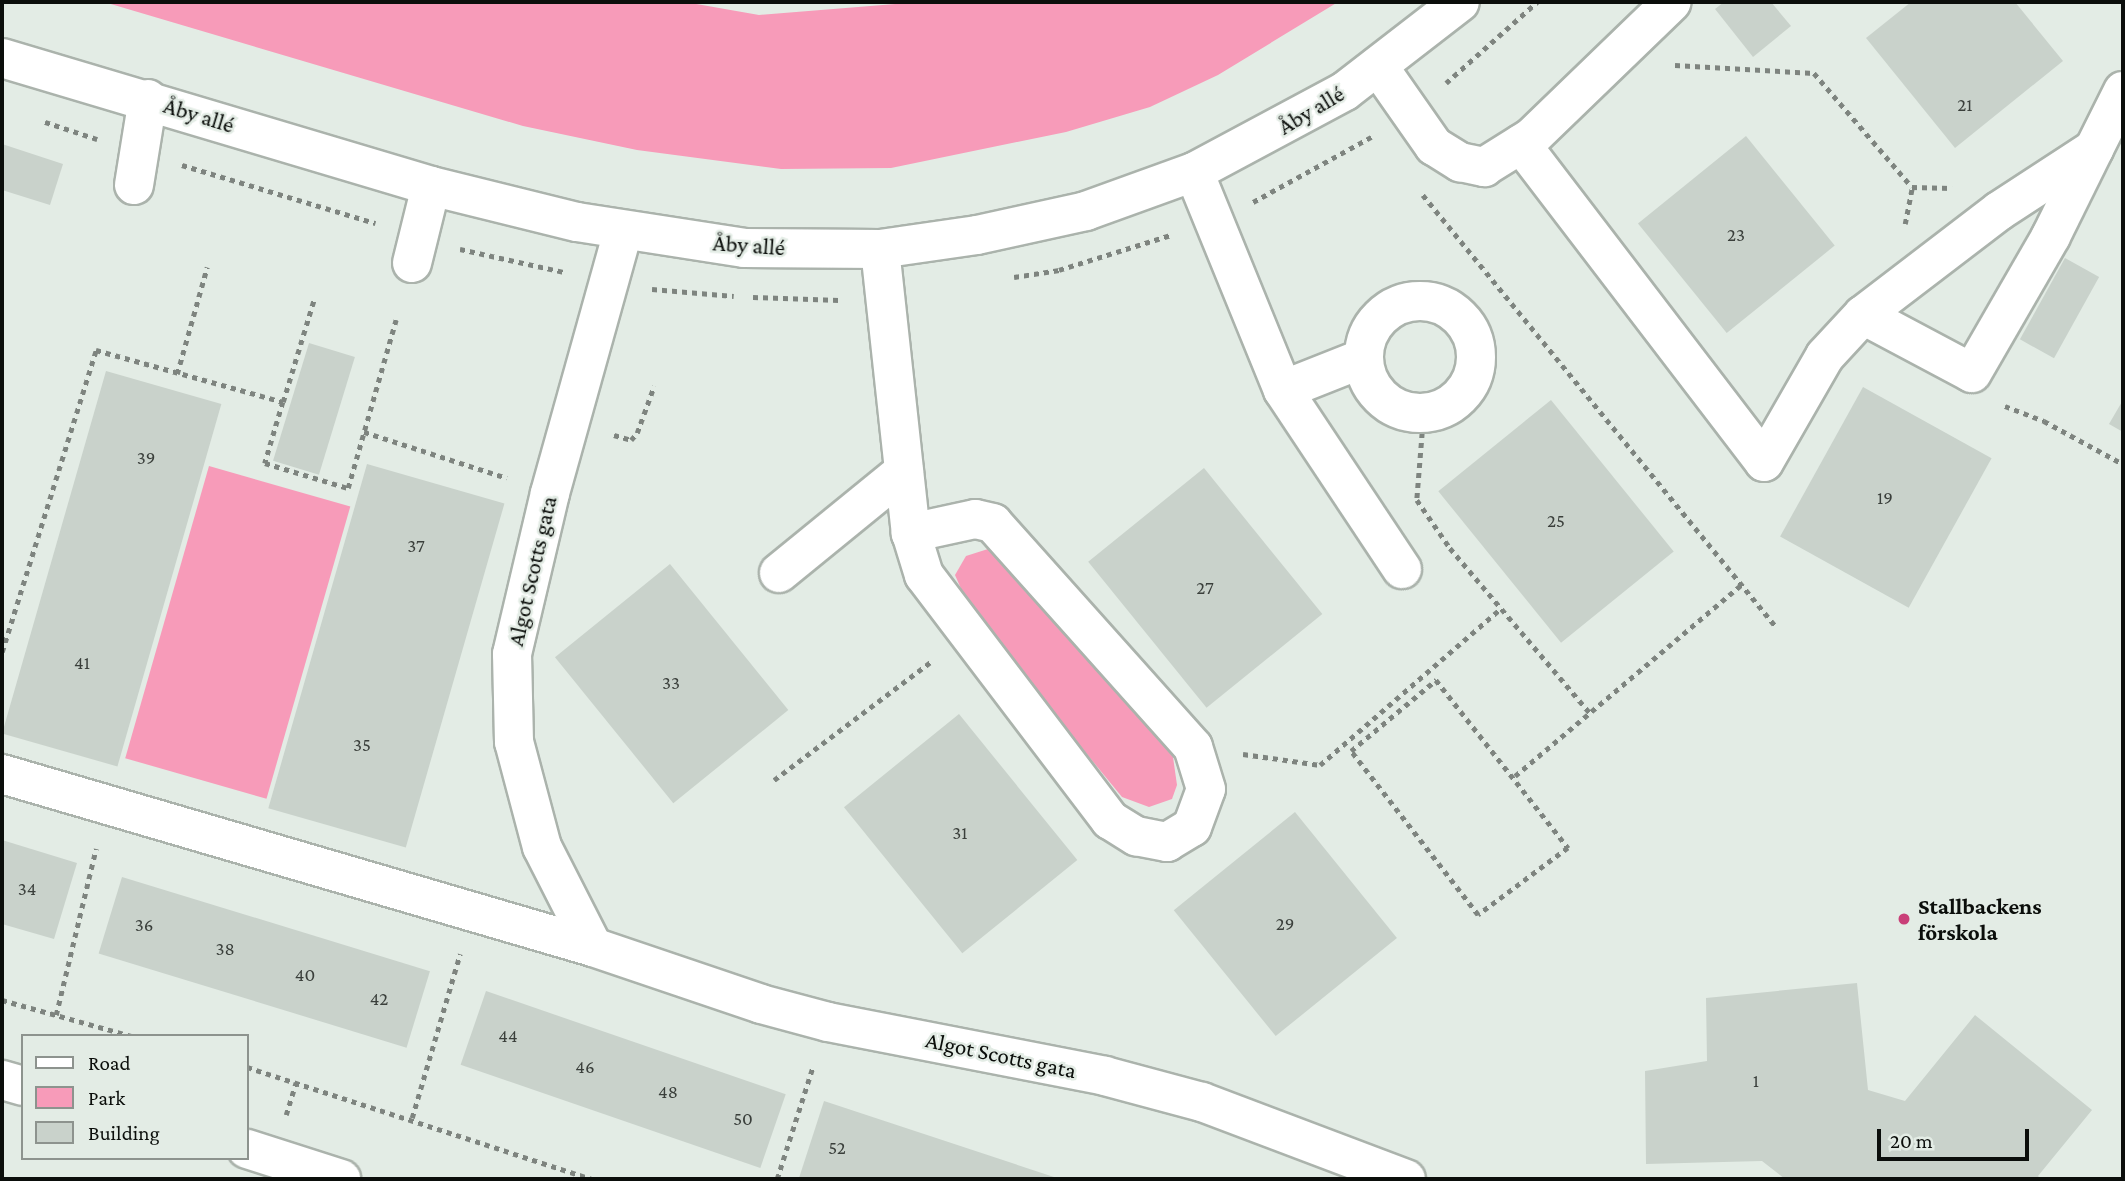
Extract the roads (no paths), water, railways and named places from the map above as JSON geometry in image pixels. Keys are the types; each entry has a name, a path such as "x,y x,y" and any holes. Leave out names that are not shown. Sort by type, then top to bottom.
{"street":[{"name":"Åby allé","path":"2,58 431,186 623,231 744,248 880,249 977,235 1086,211 1194,172 1303,117 1378,66 1460,2"},
{"path":"1378,66 1434,146 1460,162 1484,167 1521,144 1672,2"},
{"path":"1863,315 1972,373 2051,236 2123,91"},
{"path":"134,186 148,100"},
{"path":"1521,144 1764,461 1825,356 1863,315 1999,211 2094,149"},
{"path":"1194,172 1283,390 1402,569"},
{"path":"412,263 431,186"},
{"name":"Algot Scotts gata","path":"593,947 542,847 514,742 512,654 550,493 623,231"},
{"path":"880,249 911,533 924,575 1110,820 1136,836 1167,842 1192,827 1206,789 1193,747 993,523 975,519 911,533"},
{"path":"1426,300 1460,316 1476,350 1476,369 1457,400 1424,413 1390,404 1367,376 1364,358 1367,339 1389,310 1426,300"},
{"path":"1283,390 1364,358"},
{"path":"779,573 904,471"},
{"name":"Algot Scotts gata","path":"2,774 106,807 593,947 663,974 828,1022 1105,1076 1202,1102 1406,1179"},
{"path":"2,1080 21,1085"},
{"path":"263,1162 341,1179"}],"place":[{"name":"Stallbackens förskola","path":"1904,919"}]}
